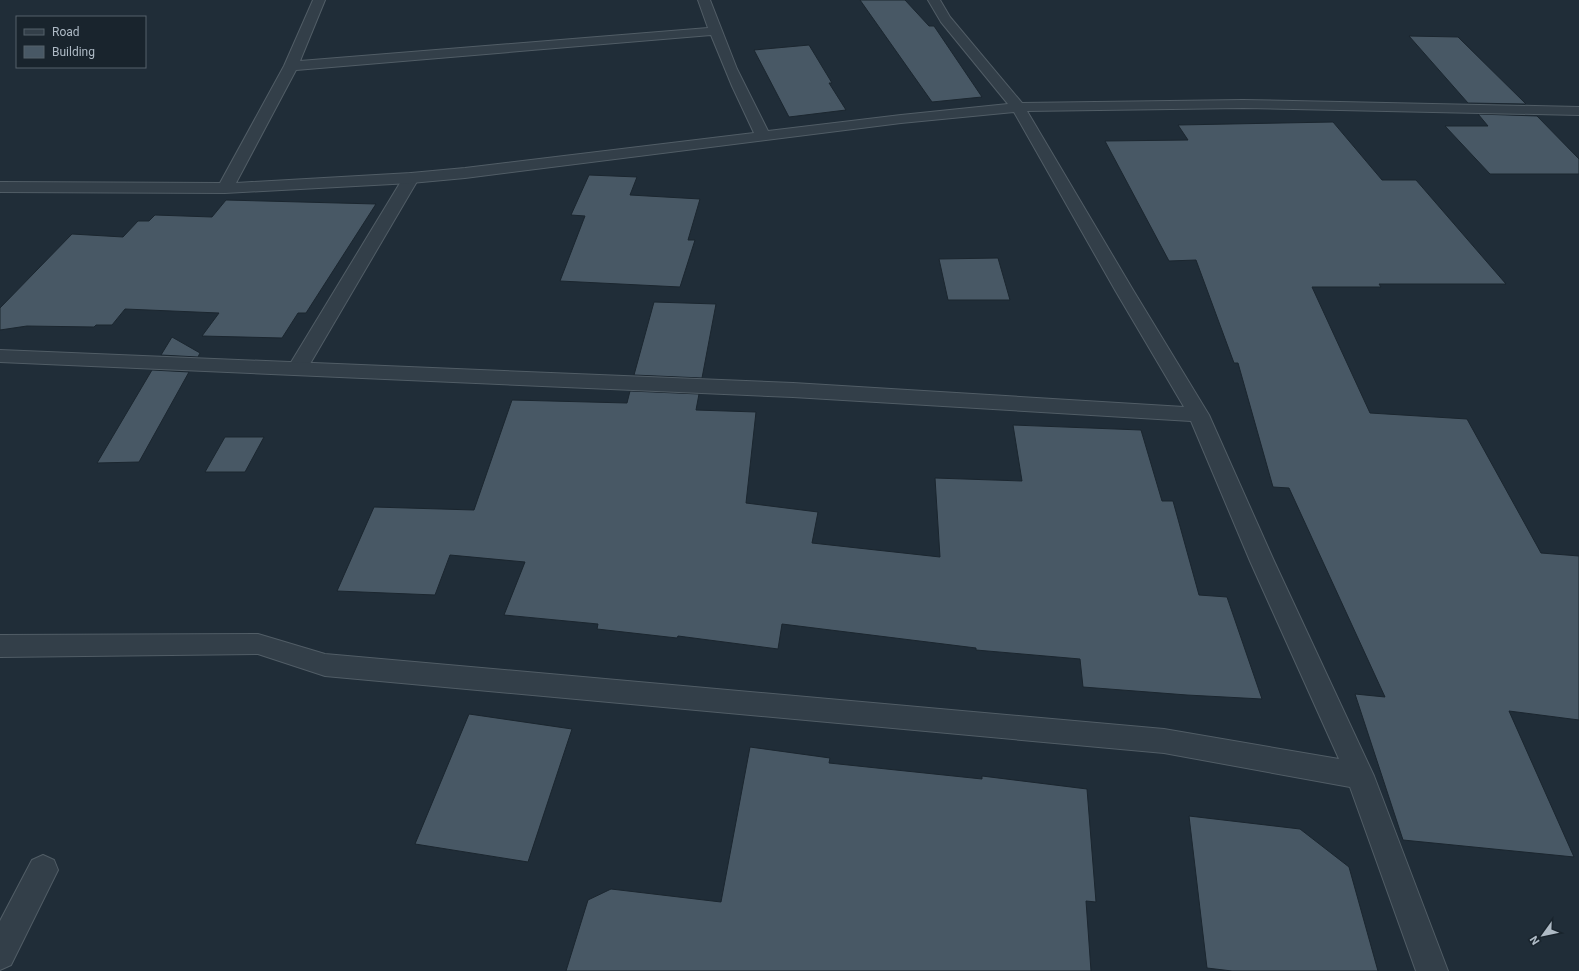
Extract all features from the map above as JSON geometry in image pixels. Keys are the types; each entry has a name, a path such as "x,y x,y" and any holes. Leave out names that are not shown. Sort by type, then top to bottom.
{"street":[{"path":"225,188 291,66 319,0"},
{"path":"704,0 739,89 763,136"},
{"path":"934,0 945,19 1018,107 1124,290 1199,415 1262,561 1360,776 1432,971"},
{"path":"291,66 715,31"},
{"path":"0,187 225,188 411,178 473,172 763,136 1018,107 1243,104 1579,111"},
{"path":"297,369 411,178"},
{"path":"0,356 793,390 1199,415"},
{"path":"0,646 258,644 325,665 1164,741 1360,776"},
{"path":"0,954 44,870"}],"building":[{"path":"860,0 905,0 929,26 934,26 982,97 932,102"},
{"path":"1409,36 1458,37 1526,104 1468,103"},
{"path":"809,45 832,83 829,83 846,110 789,117 754,50"},
{"path":"1478,114 1537,116 1579,159 1579,174 1490,174 1445,126 1488,126"},
{"path":"1333,122 1382,180 1416,180 1506,284 1379,284 1381,287 1312,287 1370,413 1467,419 1541,553 1579,556 1579,720 1509,711 1574,857 1403,840 1355,694 1385,697 1289,488 1273,487 1238,363 1234,363 1196,260 1169,261 1105,141 1188,140 1178,125"},
{"path":"589,175 637,177 630,195 700,199 688,240 695,240 680,287 560,281 585,216 571,215"},
{"path":"226,200 376,204 306,313 298,313 282,338 202,336 219,313 125,309 112,325 96,325 94,327 27,326 0,330 0,308 72,234 123,237 138,221 149,221 155,215 212,217"},
{"path":"998,258 1010,300 948,300 939,259"},
{"path":"654,302 716,304 702,378 634,375"},
{"path":"172,337 200,353 198,357 161,355"},
{"path":"152,370 189,372 139,462 97,463"},
{"path":"630,391 699,394 696,410 756,412 746,503 818,512 812,543 940,557 935,478 1022,481 1013,425 1141,430 1162,501 1173,501 1199,595 1227,597 1262,699 1083,687 1080,659 976,650 976,648 782,624 778,649 678,636 677,638 597,629 598,624 504,615 525,562 450,555 435,595 337,591 374,507 474,510 512,400 627,403"},
{"path":"225,437 264,437 245,472 205,472"},
{"path":"469,714 572,729 528,862 415,844"},
{"path":"750,747 830,758 829,763 982,779 982,776 1087,789 1096,902 1086,901 1091,971 566,971 588,900 611,889 721,902"},
{"path":"1189,816 1300,829 1349,867 1378,971 1232,971 1207,968"}]}
